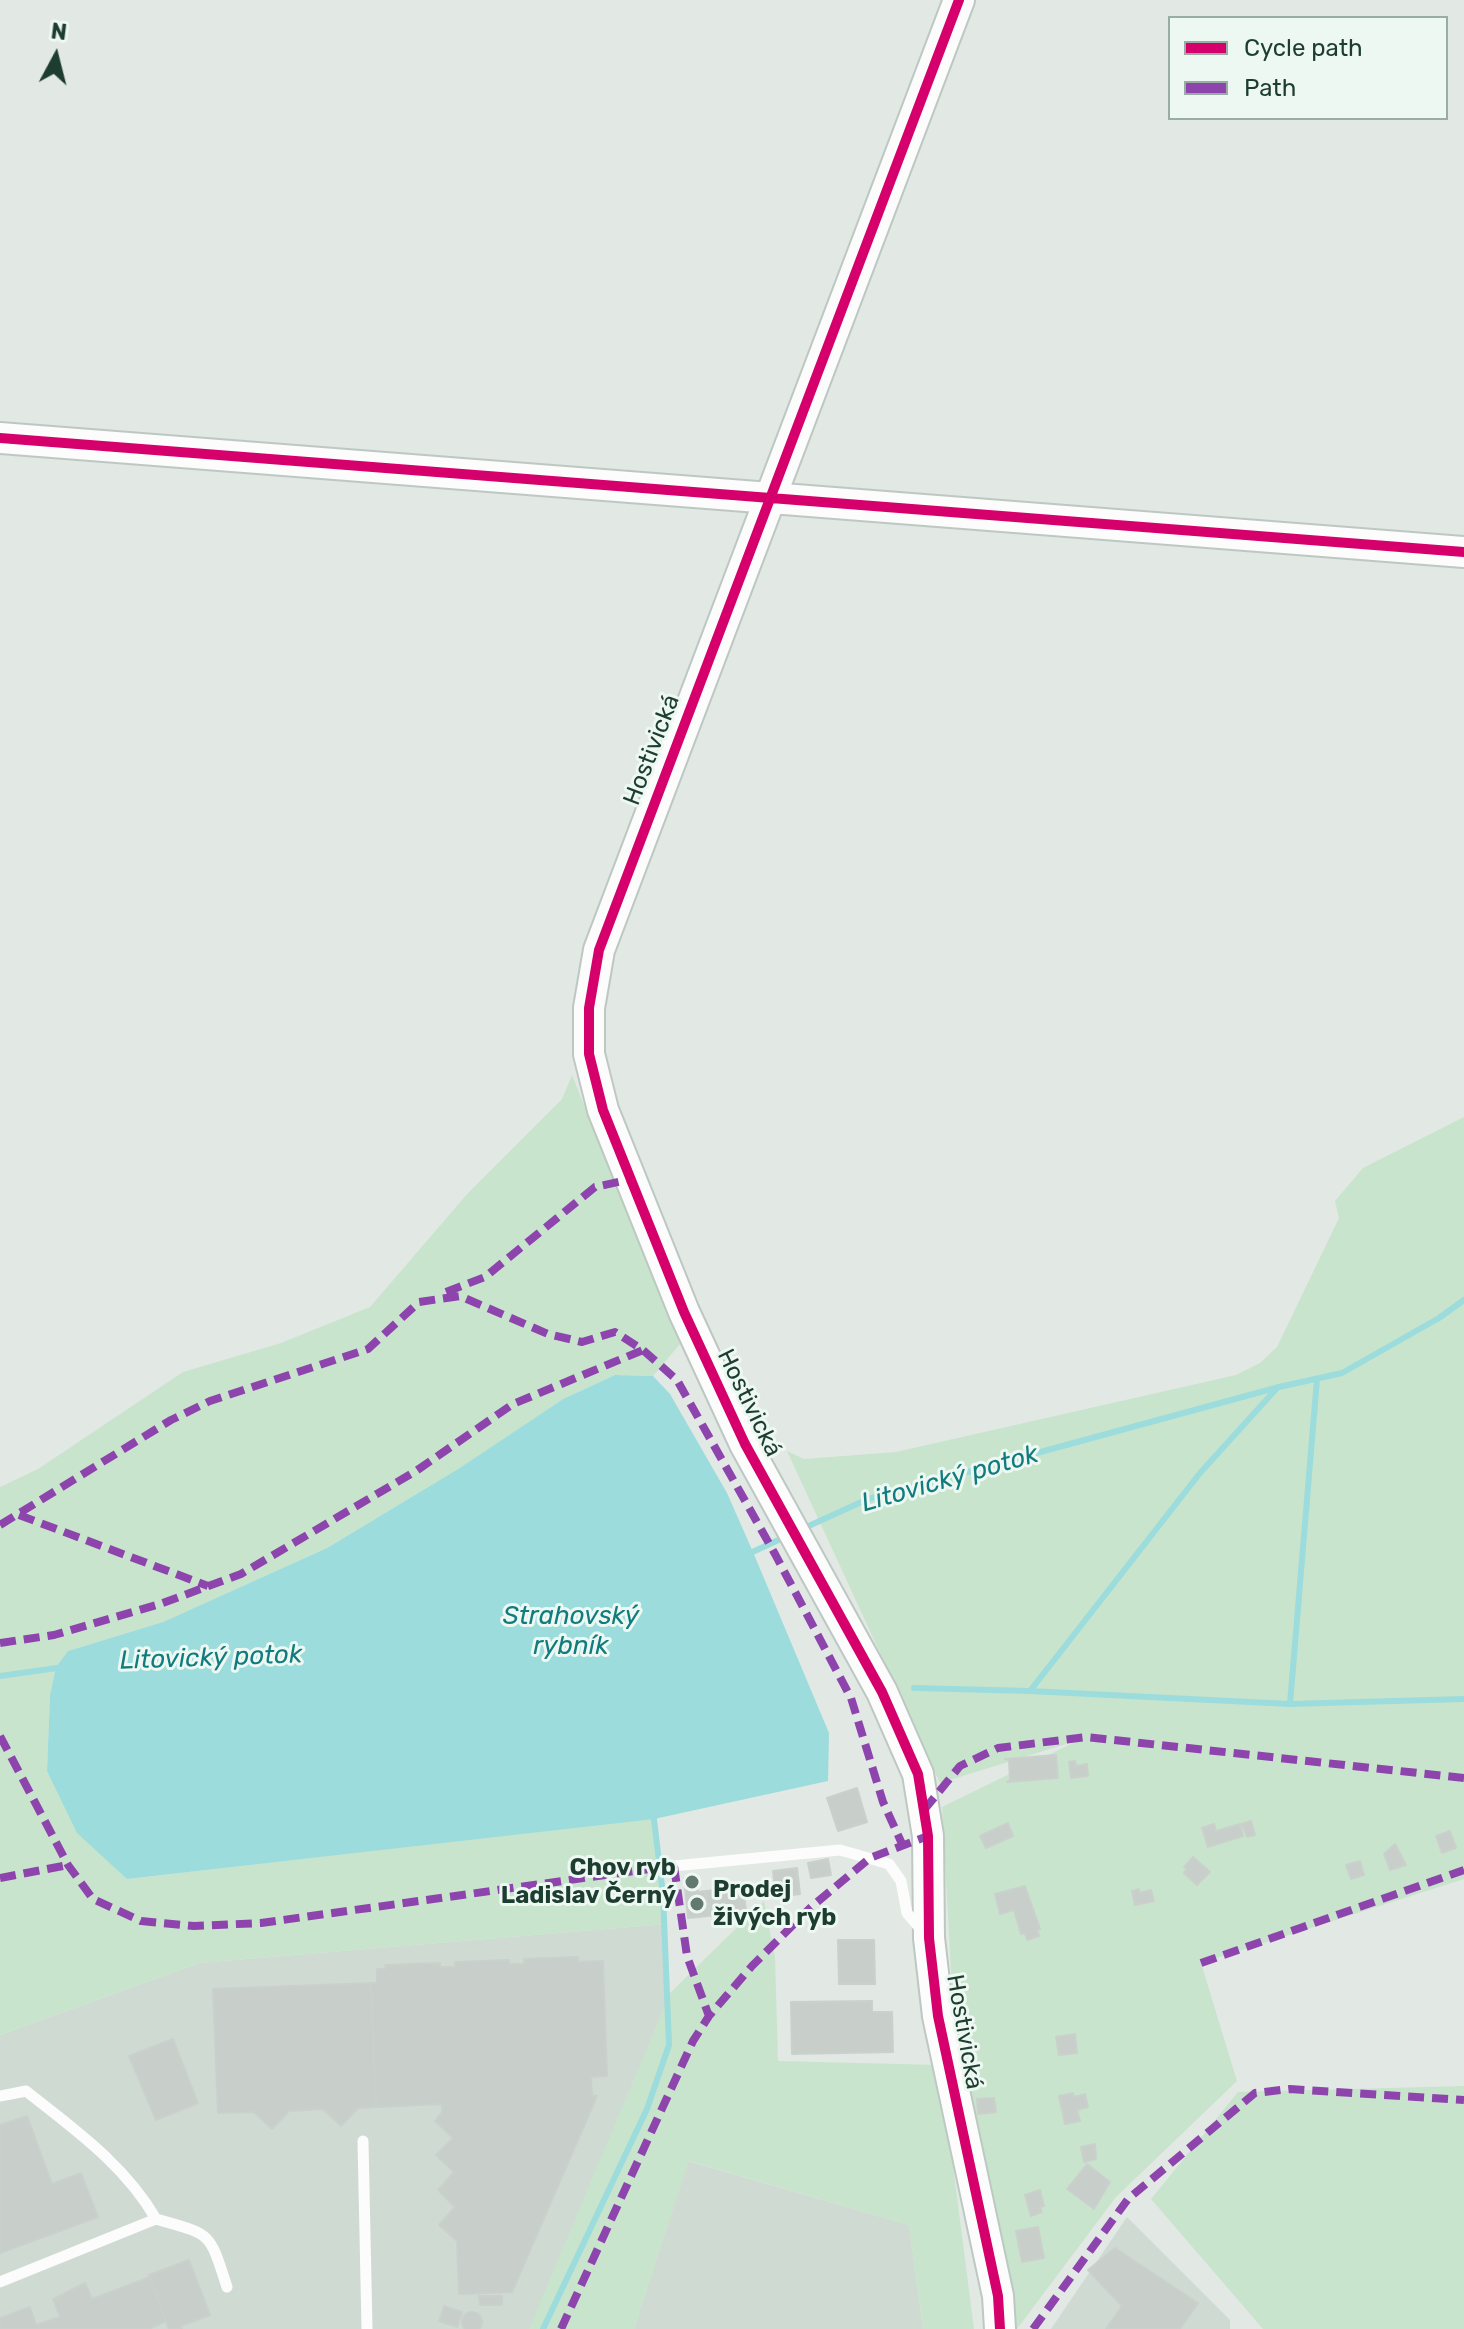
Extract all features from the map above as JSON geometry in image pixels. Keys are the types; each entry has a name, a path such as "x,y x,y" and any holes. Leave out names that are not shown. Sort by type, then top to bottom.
{"street":[{"name":"Hostivická","path":"959,0 599,950 589,1008 589,1054 603,1110 684,1312 745,1444 882,1692 918,1774 928,1836 929,1938 938,2016 998,2296 1000,2329"},
{"path":"0,438 1464,552"}],"lane":[{"path":"663,1867 840,1850 889,1864 901,1881 907,1913 929,1938"},
{"path":"0,2096 26,2091 89,2140 141,2193 156,2219"},
{"path":"363,2141 367,2329"},
{"path":"0,2282 156,2219 199,2231 212,2240 227,2287"}],"shaded area":[{"path":"667,1924 665,2046 538,2329 0,2329 0,2035 199,1963"},
{"path":"688,2161 909,2225 923,2329 634,2329"},
{"path":"1127,2217 1230,2320 1230,2329 1051,2329"}],"green space":[{"path":"572,1075 680,1344 653,1376 615,1375 563,1399 458,1469 327,1548 163,1622 68,1651 56,1667 50,1695 47,1771 127,1879 657,1818 667,1924 199,1963 0,2035 0,1487 38,1469 183,1372 281,1343 370,1307 468,1193 562,1099"},
{"path":"1464,1117 1464,1879 1201,1963 1237,2081 1116,2197 1017,2329 954,2025 942,1807 1079,1740 940,1783 787,1451 804,1459 896,1452 1236,1375 1260,1363 1277,1347 1339,1218 1335,1201 1363,1168"},
{"path":"764,1901 775,1957 778,2061 940,2065 974,2329 923,2329 909,2225 689,2161 634,2329 529,2329 670,1993"},
{"path":"1464,2086 1464,2329 1263,2329 1151,2199 1238,2092"}],"water":[{"name":"Strahovský rybník","path":"615,1375 653,1376 670,1394 727,1493 829,1733 828,1781 654,1819 127,1879 77,1833 47,1771 50,1695 56,1667 68,1651 163,1622 327,1548 458,1469 563,1399"}],"building":[{"path":"1056,1755 1058,1778 1007,1782 1010,1780 1009,1760 1005,1759"},
{"path":"1075,1761 1076,1766 1087,1764 1088,1776 1071,1778 1069,1762"},
{"path":"857,1788 867,1822 838,1831 827,1798"},
{"path":"1251,1821 1255,1835 1247,1837 1242,1824"},
{"path":"1008,1823 1013,1836 986,1848 980,1836"},
{"path":"1214,1824 1216,1831 1240,1824 1243,1836 1208,1847 1202,1828"},
{"path":"1450,1831 1456,1848 1442,1853 1436,1836"},
{"path":"1395,1844 1406,1865 1390,1870 1384,1854"},
{"path":"1193,1857 1210,1872 1197,1885 1184,1873 1187,1869 1184,1867"},
{"path":"828,1859 831,1875 811,1878 808,1863"},
{"path":"1360,1861 1364,1875 1351,1879 1346,1865"},
{"path":"797,1868 800,1894 776,1897 773,1871"},
{"name":"Prodej živých ryb","path":"696,1876 698,1892 706,1891 708,1916 688,1918 684,1878"},
{"path":"1025,1886 1040,1929 1037,1930 1039,1936 1027,1940 1025,1933 1021,1934 1014,1910 1000,1914 995,1894"},
{"path":"743,1887 746,1911 708,1916 706,1891"},
{"path":"1139,1889 1139,1893 1151,1890 1154,1901 1135,1905 1132,1891"},
{"path":"838,1940 874,1940 875,1984 839,1984"},
{"path":"578,1957 578,1962 603,1961 607,2076 591,2077 592,2096 597,2096 512,2292 459,2294 457,2241 439,2225 455,2207 438,2190 454,2172 436,2155 453,2138 435,2121 442,2112 442,2104 376,2107 371,1983 377,1983 377,1969 386,1969 385,1965 440,1963 440,1967 455,1967 455,1962 509,1960 509,1964 524,1964 524,1959"},
{"path":"371,1983 376,2107 358,2108 341,2126 323,2109 289,2111 272,2129 254,2112 218,2113 213,1989"},
{"path":"872,2001 872,2012 892,2012 893,2052 792,2054 791,2002"},
{"path":"1075,2034 1077,2053 1059,2055 1056,2037"},
{"path":"173,2039 198,2103 156,2120 129,2056"},
{"path":"1073,2093 1074,2097 1085,2094 1088,2107 1077,2110 1080,2121 1065,2124 1059,2096"},
{"path":"994,2098 996,2112 978,2114 977,2099"},
{"path":"27,2116 52,2184 81,2173 98,2217 0,2253 0,2125"},
{"path":"1095,2144 1096,2159 1084,2162 1081,2147"},
{"path":"1087,2164 1110,2182 1094,2209 1067,2189"},
{"path":"1040,2190 1044,2206 1040,2207 1042,2212 1031,2216 1025,2195"},
{"path":"1038,2227 1044,2258 1022,2262 1016,2231"},
{"path":"1115,2248 1198,2303 1180,2329 1106,2329 1122,2306 1088,2270"},
{"path":"189,2260 210,2315 181,2326 182,2329 169,2329 149,2275"},
{"path":"150,2277 166,2321 149,2329 0,2329 0,2318 30,2307 36,2325 60,2317 53,2299 85,2283 92,2299"},
{"path":"479,2296 502,2296 502,2305 480,2305"},
{"path":"444,2306 462,2312 457,2327 439,2321"},
{"path":"468,2313 476,2313 481,2318 478,2330 466,2330 463,2326 463,2318"}],"waterway":[{"name":"Litovický potok","path":"802,1529 868,1499 1279,1387 1342,1373 1439,1318 1464,1300"},
{"path":"1030,1691 1290,1704 1317,1379"},
{"path":"914,1688 1030,1691 1200,1473 1278,1387"},
{"name":"Litovický potok","path":"748,1554 785,1537"},
{"name":"Litovický potok","path":"0,1676 64,1667"},
{"path":"1290,1704 1464,1699"},
{"path":"543,2329 647,2109 669,2045 663,1894 653,1812"}],"marked path":[{"path":"446,1292 485,1277 595,1187 632,1179"},
{"path":"0,1525 171,1420 210,1401 368,1349 419,1302 460,1296 548,1334 582,1342 615,1332 643,1350 677,1380 775,1554 851,1698 883,1802 903,1846"},
{"path":"0,1643 54,1635 160,1604 241,1574 416,1471 513,1404 643,1350"},
{"path":"19,1515 208,1586"},
{"path":"0,1736 68,1865 93,1899 141,1921 194,1926 261,1923 663,1867"},
{"path":"924,1810 960,1766 998,1748 1086,1737 1464,1778"},
{"path":"561,2329 693,2041 709,2016 752,1966 810,1908 870,1858 928,1836"},
{"path":"0,1878 68,1865"},
{"path":"674,1866 687,1956 709,2016"},
{"path":"1201,1963 1464,1870"},
{"path":"1033,2329 1128,2199 1255,2093 1290,2089 1464,2100"}],"cycle path":[{"path":"959,0 599,950 589,1008 589,1054 603,1110 684,1312 745,1444 882,1692 918,1774 928,1836 929,1938 938,2016 998,2296 1000,2329"},
{"path":"0,438 1464,552"}],"place":[{"name":"Chov ryb Ladislav Černý","path":"692,1882"},
{"name":"Prodej živých ryb","path":"697,1904"}]}
